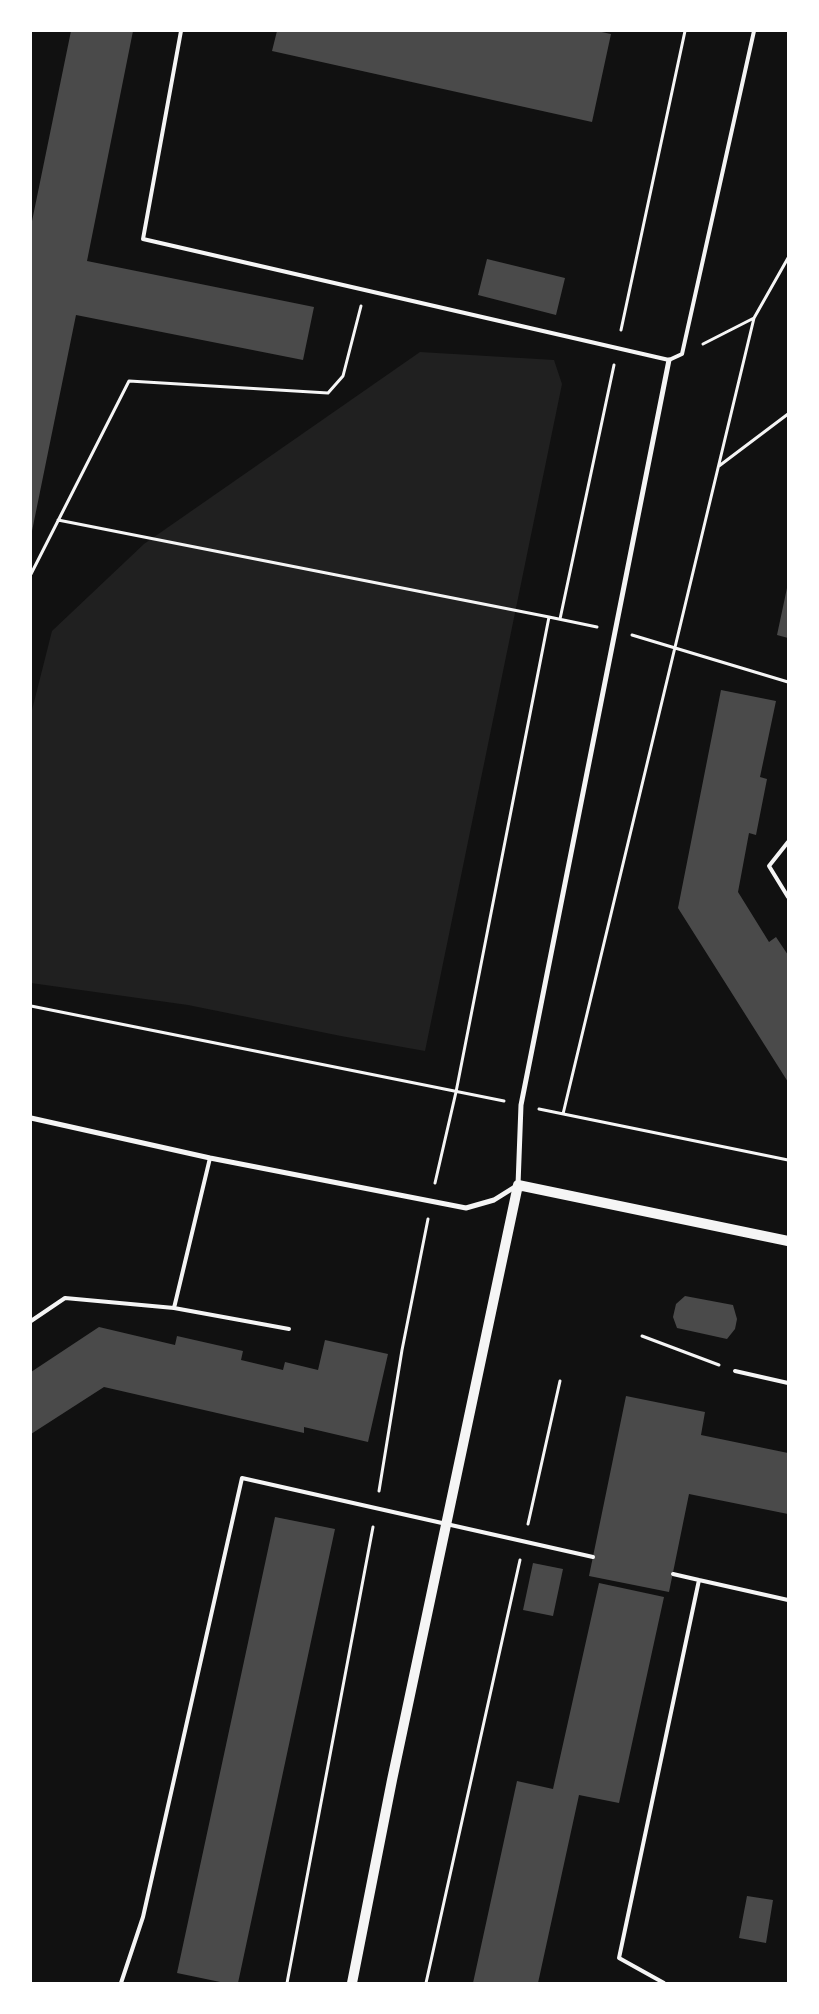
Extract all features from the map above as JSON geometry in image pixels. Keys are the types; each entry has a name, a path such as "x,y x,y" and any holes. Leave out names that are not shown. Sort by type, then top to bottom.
{"main road":[{"path":"352,1983 518,1185 788,1241"}],"street":[{"path":"31,1118 210,1158 466,1208 494,1200 518,1185 521,1105 669,360"}],"lane":[{"path":"181,31 143,239 669,360 682,354 754,31"},
{"path":"788,842 769,866 788,896"},
{"path":"174,1308 210,1158"},
{"path":"31,1321 65,1298 174,1308 289,1329"},
{"path":"735,1371 788,1383"},
{"path":"120,1983 143,1917 242,1478 593,1558"},
{"path":"673,1574 788,1600"},
{"path":"664,1983 619,1958 699,1580"}],"path":[{"path":"560,619 685,31"},
{"path":"563,1114 754,318 788,258"},
{"path":"31,574 130,381 328,393 343,376 365,291"},
{"path":"682,354 754,318"},
{"path":"718,467 788,414"},
{"path":"58,520 614,630 788,682"},
{"path":"287,1983 376,1510 402,1350 431,1201 456,1092 549,616"},
{"path":"31,1006 788,1160"},
{"path":"642,1336 735,1371"},
{"path":"426,1983 560,1381"}],"shaded area":[{"path":"420,352 554,360 562,384 425,1051 188,1005 31,983 31,714 52,631 144,544"}],"building":[{"path":"71,31 133,31 87,261 314,307 303,360 76,315 32,531 31,226"},
{"path":"277,31 597,31 611,34 592,122 272,51"},
{"path":"487,259 565,278 556,315 478,295"},
{"path":"788,589 788,638 777,635"},
{"path":"721,690 776,701 760,777 767,779 756,835 749,833 738,892 769,942 776,937 788,955 788,1082 678,908"},
{"path":"685,1296 733,1305 737,1319 735,1329 727,1339 677,1328 673,1317 676,1304"},
{"path":"99,1327 175,1345 177,1336 243,1351 241,1360 283,1370 285,1362 318,1370 325,1340 388,1354 368,1442 304,1427 304,1433 104,1387 31,1434 31,1372"},
{"path":"626,1396 705,1412 701,1435 788,1453 788,1514 689,1494 669,1592 589,1576"},
{"path":"275,1517 335,1529 238,1983 225,1983 177,1973"},
{"path":"533,1563 563,1569 553,1616 523,1610"},
{"path":"599,1583 664,1597 619,1803 579,1795 538,1983 473,1983 517,1781 553,1789"},
{"path":"747,1896 773,1900 766,1943 739,1938"}]}
